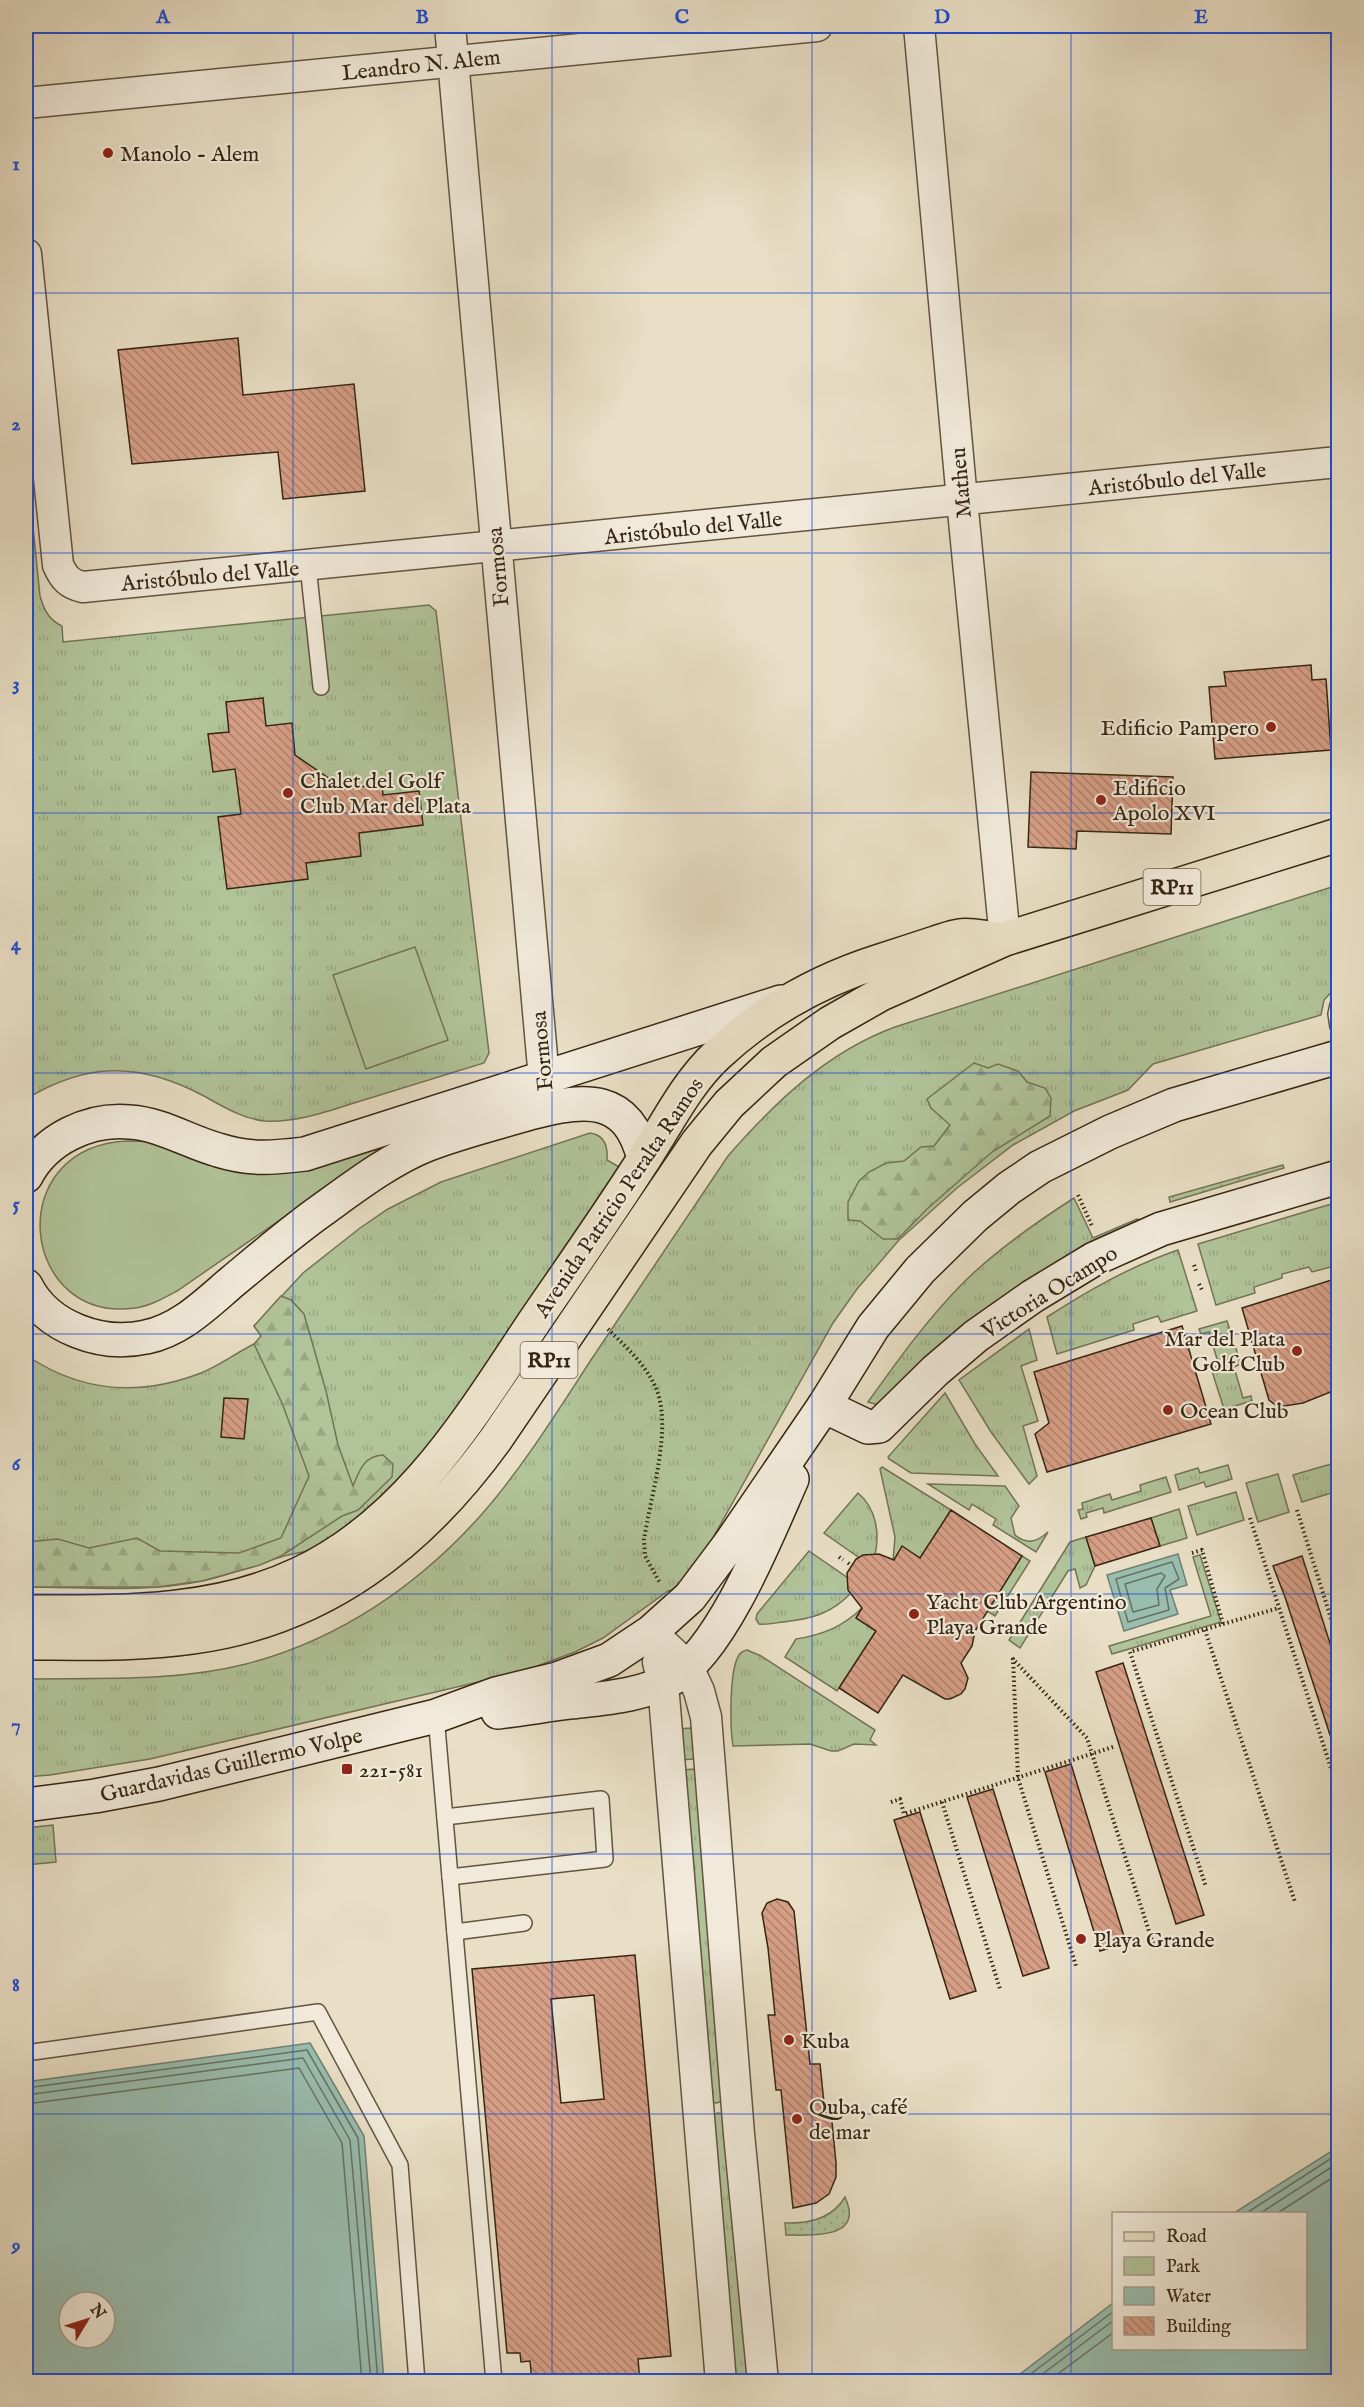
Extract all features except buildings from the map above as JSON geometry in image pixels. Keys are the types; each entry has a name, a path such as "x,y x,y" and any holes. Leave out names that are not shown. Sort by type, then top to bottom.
{"main road":[{"name":"Avenida Patricio Peralta Ramos","path":"26,1643 159,1641 238,1629 300,1608 329,1594 364,1572 430,1518 478,1464 697,1143 729,1104 774,1062 830,1023 880,994 1005,939 1338,835"},
{"name":"Avenida Patricio Peralta Ramos","path":"26,1612 156,1610 225,1600 253,1593 330,1558 409,1495 447,1450 645,1159 680,1101 715,1056 764,1018 797,997 836,977 960,935 1005,939"},
{"path":"26,1286 29,1293 55,1320 88,1336 117,1341 147,1337 175,1326 199,1310 322,1210 391,1164 426,1145 545,1093 797,997"},
{"name":"Guardavidas Guillermo Volpe","path":"26,1804 95,1796 159,1784 436,1716 496,1694 586,1669 609,1660 651,1632 681,1607 715,1565 895,1298 946,1242 1009,1188 1069,1151 1174,1105 1338,1058"},
{"path":"26,1176 31,1166 49,1147 71,1132 100,1122 131,1122 160,1129 219,1151 264,1159 305,1154 545,1093 614,1109 630,1124 645,1159"},
{"name":"Victoria Ocampo","path":"824,1406 868,1427 879,1426 916,1388 976,1336 1033,1296 1094,1259 1161,1230 1338,1177"},
{"name":"Guardavidas Guillermo Volpe","path":"436,1716 502,1711 637,1694 675,1676 711,1639 753,1567 824,1406"}],"street":[{"name":"Formosa","path":"450,26 545,1093"},
{"name":"Leandro N. Alem","path":"26,103 817,26"},
{"name":"Matheu","path":"920,26 962,500 1005,939"},
{"name":"Aristóbulo del Valle","path":"26,254 58,565 64,577 73,585 83,587 1338,462"},
{"path":"651,1632 675,1676 721,2382"},
{"path":"675,1676 699,1691 706,1717 739,2134 763,2382"}],"lane":[{"path":"308,566 321,687"},
{"path":"1338,1005 1336,1014 1338,1027"},
{"path":"436,1716 494,2382"},
{"path":"445,1817 601,1799 605,1858 450,1877"},
{"path":"455,1932 524,1923"},
{"path":"26,2053 318,2012 400,2165 417,2382"}],"path":[{"path":"1078,1195 1092,1226"},
{"path":"1194,1265 1196,1271"},
{"path":"1199,1284 1202,1290"},
{"path":"604,1324 643,1367 655,1386 660,1400 662,1438 644,1540 645,1556 663,1587"},
{"path":"1297,1510 1338,1641"},
{"path":"1250,1518 1338,1790"},
{"path":"1192,1553 1202,1550 1224,1624"},
{"path":"1206,1887 1130,1652 1280,1608"},
{"path":"1205,1630 1295,1902"},
{"path":"1076,1966 1018,1778 1012,1658 1087,1738 1154,1947"},
{"path":"891,1802 900,1799 904,1814 1113,1747"},
{"path":"942,1802 1000,1989"}],"green space":[{"path":"26,458 40,596 48,614 62,626 63,642 429,605 436,611 489,1053 484,1063 291,1120 265,1121 248,1118 179,1084 135,1072 113,1071 70,1078 26,1099"},
{"path":"1338,885 1338,985 1324,1000 1321,1015 1153,1064 1128,1090 1074,1111 1013,1145 957,1188 899,1240 857,1289 833,1323 695,1570 679,1588 668,1591 603,1638 575,1652 521,1672 150,1759 26,1777 26,1679 109,1679 164,1676 192,1674 246,1664 280,1654 345,1625 375,1607 432,1564 482,1514 526,1458 728,1156 784,1098 847,1050 895,1027"},
{"path":"415,947 448,1040 366,1069 333,975"},
{"path":"974,1063 988,1068 998,1064 1018,1071 1027,1082 1045,1088 1051,1098 1050,1116 992,1152 927,1209 898,1239 883,1239 860,1221 848,1220 848,1202 859,1181 869,1172 886,1163 904,1161 921,1147 934,1146 950,1125 931,1108 927,1099"},
{"path":"590,1133 599,1136 604,1142 607,1160 621,1168 447,1423 400,1481 346,1529 312,1550 180,1585 137,1588 26,1587 26,1355 67,1377 110,1387 155,1386 201,1373 254,1344 260,1345 262,1336 254,1326 303,1273 388,1209 441,1182"},
{"path":"128,1141 375,1148 377,1153 177,1291 141,1307 96,1306 67,1289 48,1264 40,1232 44,1200 59,1171 87,1150"},
{"path":"1283,1165 1284,1168 1170,1202 1169,1197"},
{"path":"1074,1198 1093,1238 1137,1219 1145,1221 878,1405 868,1402 926,1324 965,1281 1017,1237"},
{"path":"1338,1202 1338,1265 1312,1272 1309,1267 1282,1274 1282,1278 1254,1287 1255,1293 1216,1305 1198,1244"},
{"path":"1178,1250 1197,1311 1161,1322 1158,1316 1133,1324 1134,1330 1057,1354 1047,1317 1111,1279"},
{"path":"281,1296 291,1300 304,1314 326,1391 338,1445 353,1486 366,1462 376,1456 383,1455 393,1464 392,1477 358,1510 342,1516 281,1556 260,1565 202,1581 157,1587 26,1587 26,1542 58,1539 89,1548 137,1538 160,1551 239,1553 281,1538 309,1476 282,1403 254,1344 261,1336 254,1326"},
{"path":"1227,1321 1241,1364 1234,1367 1243,1398 1251,1396 1252,1401 1224,1409 1211,1368 1219,1366 1209,1332 1201,1334 1199,1329"},
{"path":"1029,1329 1037,1360 1021,1366 1038,1421 1023,1426 1037,1476 1029,1484 991,1432 959,1380"},
{"path":"945,1393 975,1444 998,1476 911,1473 889,1459 888,1457"},
{"path":"1338,1462 1338,1491 1302,1502 1293,1475"},
{"path":"1228,1465 1232,1479 1206,1487 1204,1482 1179,1490 1175,1475 1198,1468 1200,1473"},
{"path":"882,1467 951,1510 920,1558 902,1547 893,1561 895,1537 880,1469"},
{"path":"1278,1474 1289,1512 1258,1522 1246,1483"},
{"path":"1166,1477 1171,1492 1104,1513 1103,1508 1086,1513 1087,1517 1081,1519 1078,1510 1083,1509 1082,1503 1110,1494 1112,1500 1141,1491 1140,1485"},
{"path":"928,1484 1005,1486 1019,1506 1011,1518 1015,1535 1032,1541 1048,1532 1036,1552 993,1525 996,1519 972,1504 969,1510"},
{"path":"1236,1492 1244,1520 1197,1535 1188,1506"},
{"path":"858,1493 873,1513 877,1530 875,1555 861,1559 824,1533"},
{"path":"1179,1509 1187,1538 1160,1546 1151,1518"},
{"path":"1086,1537 1095,1566 1086,1585 1080,1588 1075,1569 1068,1571 1020,1648 1009,1640 1070,1542"},
{"path":"809,1551 848,1578 851,1593 828,1611 812,1617 759,1624 756,1619 757,1614"},
{"path":"1200,1555 1221,1622 1112,1654 1109,1646 1211,1616 1193,1557"},
{"path":"1022,1556 1030,1561 995,1616 987,1611"},
{"path":"863,1607 876,1631 837,1691 785,1657 796,1639 832,1629"},
{"path":"747,1650 761,1656 875,1730 870,1740 876,1745 854,1744 838,1751 810,1744 733,1746 731,1713 733,1673 739,1655"},
{"path":"692,1728 695,1759 679,1760 676,1729"},
{"path":"696,1769 723,2101 717,2103 710,2102 680,1770"},
{"path":"53,1825 56,1862 26,1865 26,1828"},
{"path":"724,2114 749,2381 733,2381 712,2115"},
{"path":"845,2197 849,2211 848,2221 842,2228 821,2234 786,2235 785,2223 819,2219 834,2210"}],"water":[{"path":"1178,1554 1187,1585 1170,1590 1178,1614 1124,1631 1107,1575"},
{"path":"310,2043 364,2136 384,2381 26,2381 26,2082"},
{"path":"1338,2147 1338,2381 1011,2381 1112,2304 1112,2350 1307,2350 1307,2212 1236,2212"}],"place":[{"name":"Manolo - Alem","path":"108,153"},
{"name":"Edificio Pampero","path":"1271,727"},
{"name":"Chalet del Golf Club Mar del Plata","path":"288,793"},
{"name":"Edificio Apolo XVI","path":"1101,800"},
{"name":"Mar del Plata Golf Club","path":"1297,1351"},
{"name":"Ocean Club","path":"1168,1410"},
{"name":"Yacht Club Argentino Playa Grande","path":"914,1614"},
{"name":"221-581","path":"347,1769"},
{"name":"Playa Grande","path":"1081,1939"},
{"name":"Kuba","path":"789,2040"},
{"name":"Quba, café de mar","path":"797,2119"}]}
